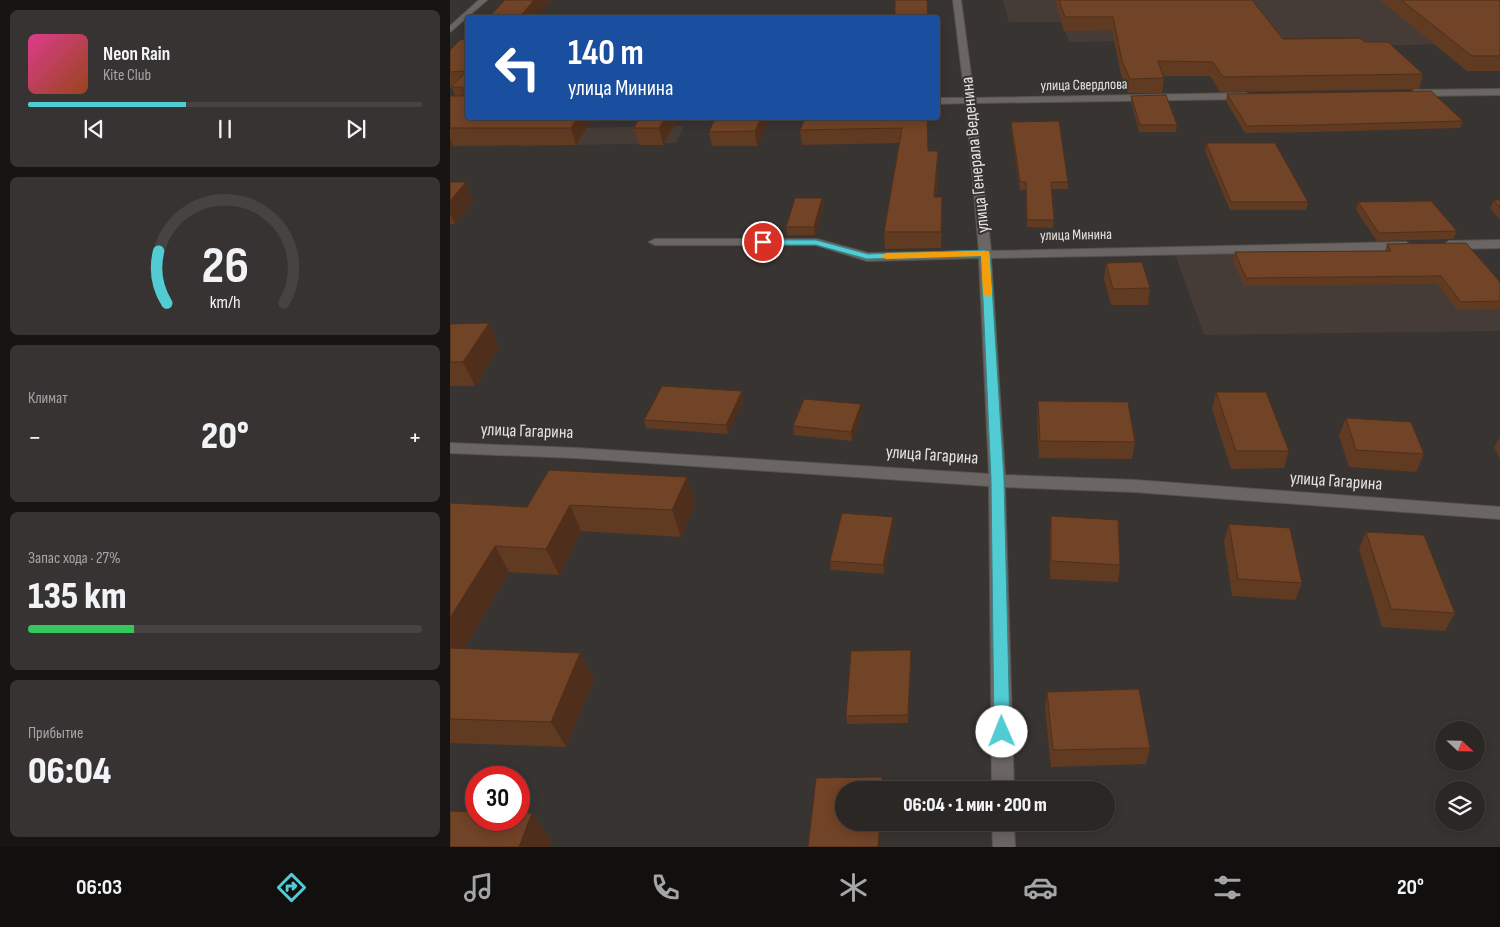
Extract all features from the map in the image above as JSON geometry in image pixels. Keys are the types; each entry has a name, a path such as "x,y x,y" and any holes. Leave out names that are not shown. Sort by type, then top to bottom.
{"street":[{"path":"466,15 483,0"},
{"name":"улица Генерала Веденина","path":"957,0 971,101 985,253 998,479 1003,781"},
{"path":"450,30 465,16"},
{"path":"1400,94 1500,92"},
{"name":"улица Свердлова","path":"940,101 1261,96"},
{"name":"улица Минина","path":"656,242 816,242 867,257 985,253 1421,246"},
{"path":"1441,245 1500,244"},
{"name":"улица Гагарина","path":"450,448 576,453 1135,486 1500,513"},
{"path":"1003,831 1004,847"}],"shaded area":[{"path":"1003,0 1500,0 1500,43 1366,46 1356,37 1069,42 1062,22 1009,22"},
{"path":"684,126 676,143 519,146 532,129"},
{"path":"1468,251 1500,291 1500,331 1204,335 1175,254"}],"building":[{"path":"505,0 534,0 522,15 491,15"},
{"path":"895,0 927,0 928,15 895,15"},
{"path":"1059,0 1252,0 1283,39 1360,38 1365,42 1388,42 1423,74 1223,77 1213,62 1158,61 1164,78 1130,79 1122,61 1113,17 1065,17"},
{"path":"1401,0 1500,0 1500,56 1472,56"},
{"path":"465,39 465,71 450,72 450,50 460,40"},
{"path":"465,73 465,120 576,120 571,128 450,128 450,96 463,96 463,87 451,87"},
{"path":"1431,91 1463,121 1247,126 1227,94"},
{"path":"1166,95 1177,125 1140,125 1131,96"},
{"path":"638,120 664,120 659,128 634,128"},
{"path":"714,120 760,120 755,131 709,132"},
{"path":"804,120 927,120 928,151 938,151 934,197 942,197 941,232 884,232 902,128 800,130"},
{"path":"1059,121 1068,182 1051,182 1054,220 1027,220 1026,182 1020,182 1011,122"},
{"path":"1206,143 1275,143 1308,202 1231,202"},
{"path":"450,182 466,182 450,201"},
{"path":"795,198 822,198 814,227 786,227"},
{"path":"1494,200 1500,200 1500,208"},
{"path":"1431,201 1457,231 1379,233 1358,202"},
{"path":"1466,243 1500,282 1500,301 1461,302 1441,276 1246,278 1235,252 1391,251 1387,244"},
{"path":"1142,262 1150,288 1113,289 1106,263"},
{"path":"489,323 463,362 450,362 450,324"},
{"path":"662,386 742,391 726,425 644,420"},
{"path":"1216,392 1266,392 1289,451 1236,451"},
{"path":"804,399 861,404 851,432 793,426"},
{"path":"1038,401 1128,402 1135,442 1040,441"},
{"path":"1346,418 1411,422 1424,454 1356,450"},
{"path":"549,470 687,477 672,510 570,505 546,549 495,546 450,618 450,503 527,507"},
{"path":"842,513 893,517 883,565 830,561"},
{"path":"1051,516 1118,520 1120,565 1051,561"},
{"path":"1229,524 1290,528 1302,583 1238,579"},
{"path":"1366,532 1424,535 1455,613 1391,609"},
{"path":"450,648 580,653 551,722 450,719"},
{"path":"911,650 908,715 846,716 851,651"},
{"path":"1139,689 1150,748 1053,750 1047,692"},
{"path":"882,777 882,781 835,781 835,831 879,831 878,847 808,847 816,778"},
{"path":"450,811 465,812 465,831 525,831 519,847 450,847"}],"slow traffic":[{"path":"886,256 985,253 988,294"}],"route":[{"path":"763,242 816,242 867,257 985,253 998,479 1002,732"}]}
